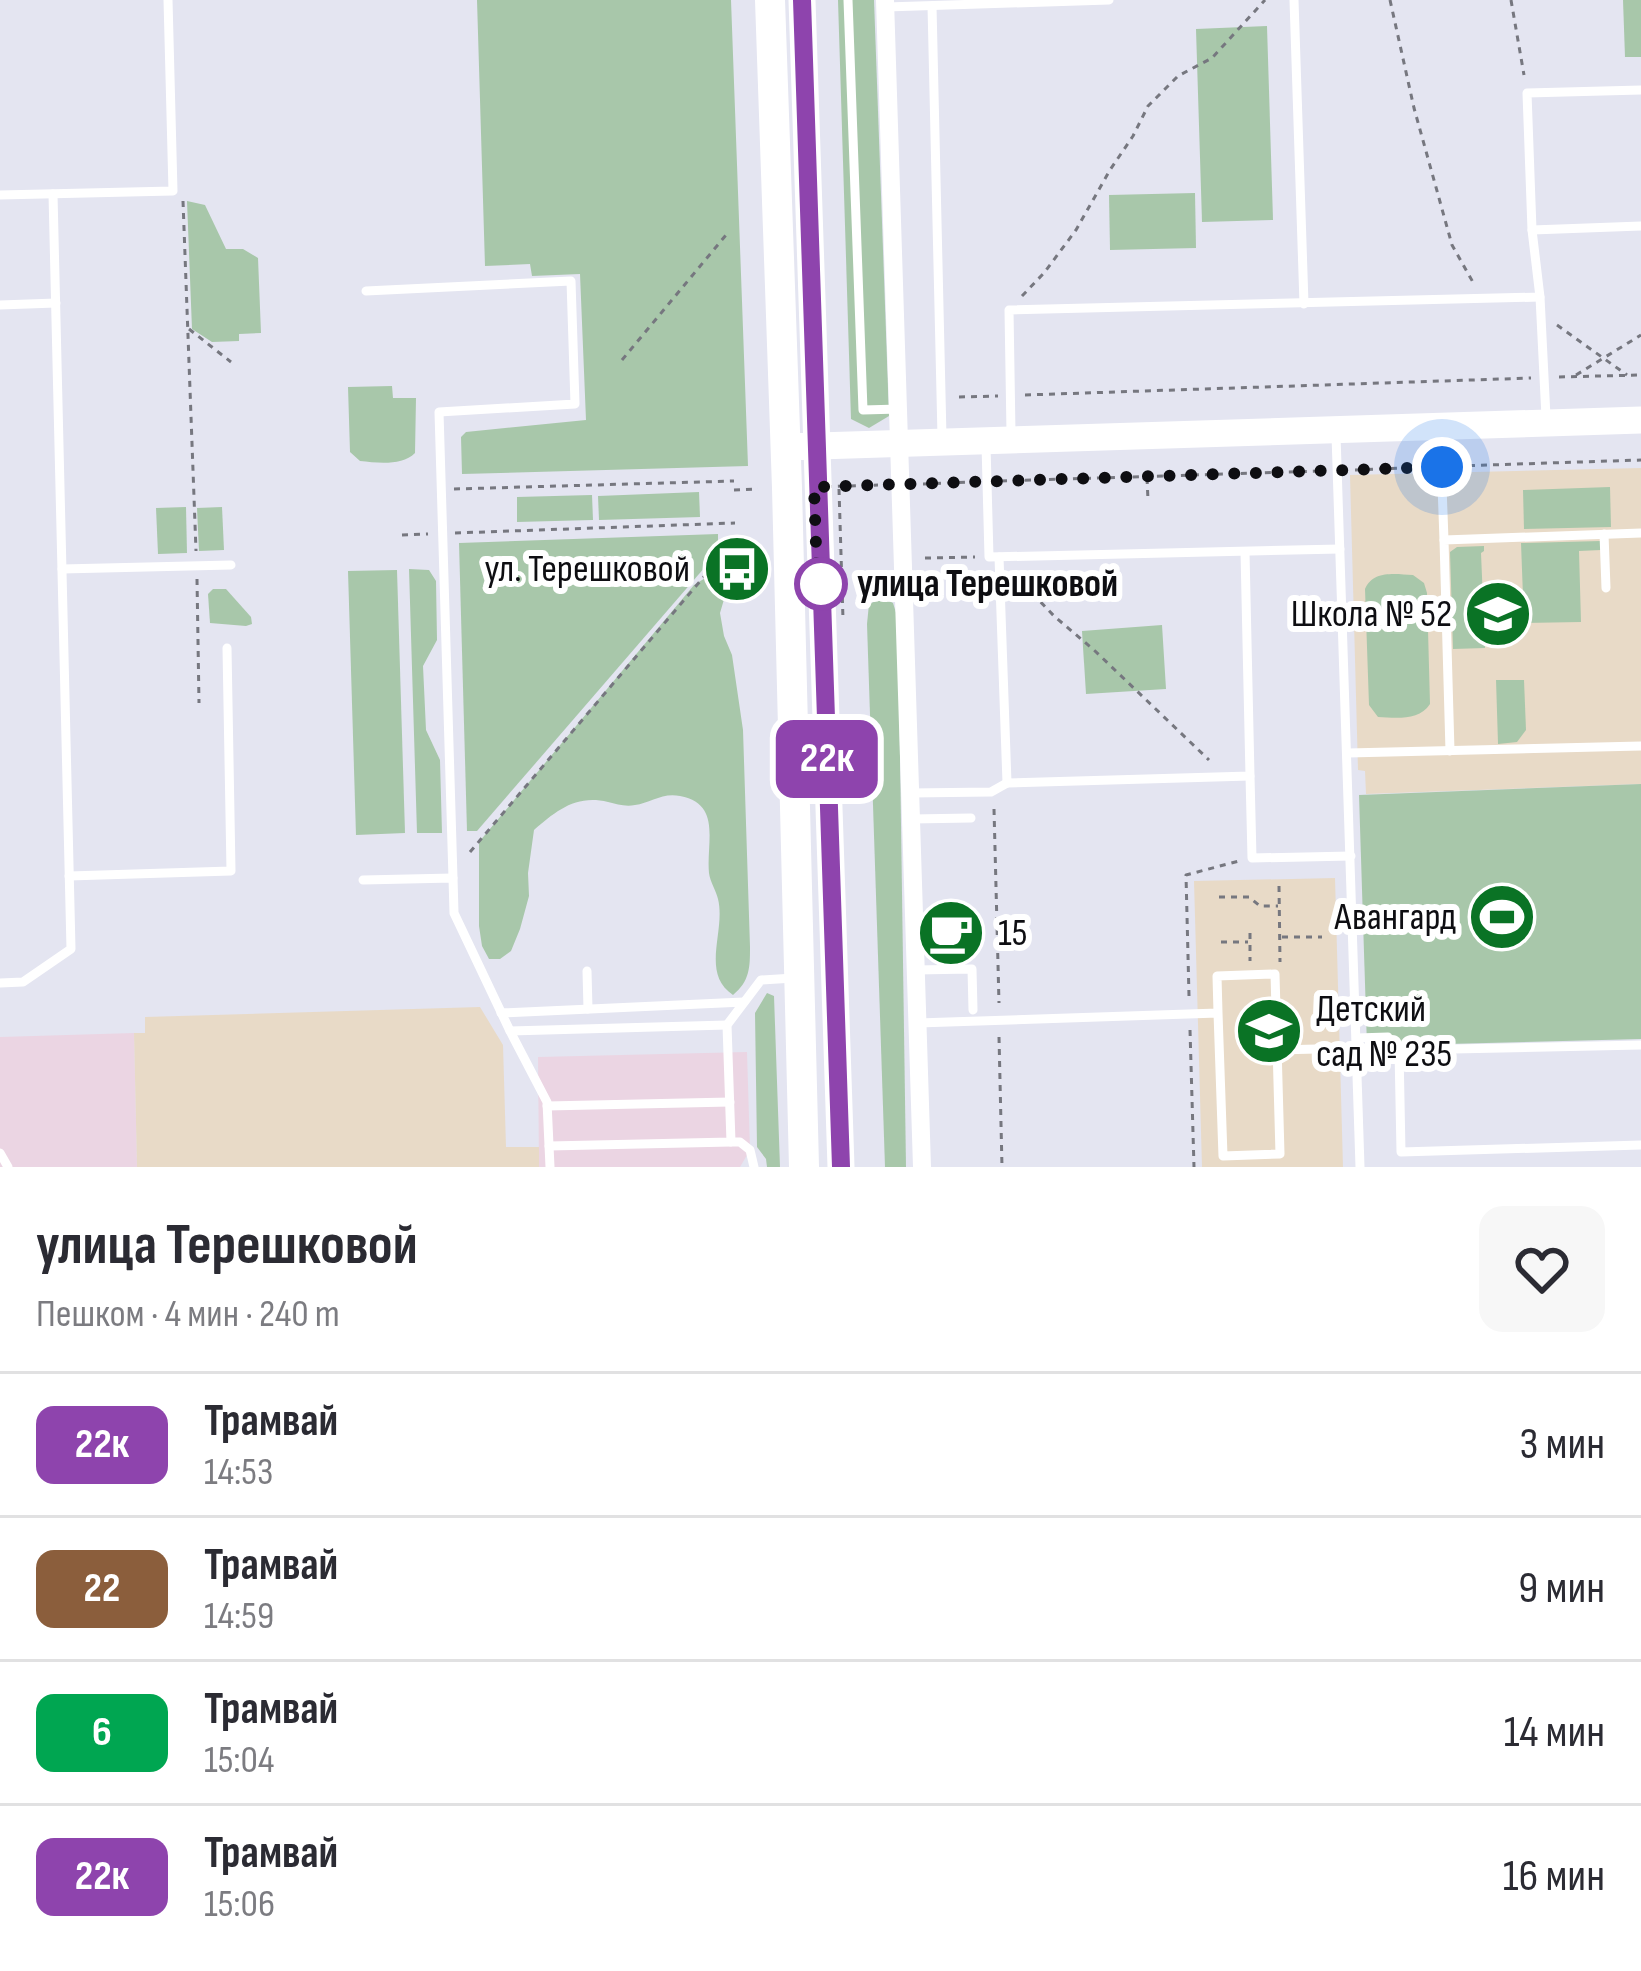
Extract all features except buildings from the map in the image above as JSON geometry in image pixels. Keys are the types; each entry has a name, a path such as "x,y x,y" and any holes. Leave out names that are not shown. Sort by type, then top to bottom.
{"main road":[{"path":"770,0 804,1167"}],"street":[{"path":"885,4 922,1167"},
{"path":"786,447 1641,420"}],"lane":[{"path":"0,196 173,190 168,0"},
{"path":"848,0 863,410 898,409"},
{"path":"885,4 1109,0"},
{"path":"1294,0 1304,304"},
{"path":"932,6 942,442"},
{"path":"1546,423 1527,93 1641,90"},
{"path":"0,983 23,982 71,949 53,194"},
{"path":"1532,230 1641,226"},
{"path":"366,291 571,281 575,404 439,412 454,913 548,1106 550,1167"},
{"path":"1007,783 987,482 999,440 1009,310 1540,297"},
{"path":"0,305 56,303"},
{"path":"1440,427 1450,751"},
{"path":"1336,430 1360,1167"},
{"path":"1444,540 1641,533"},
{"path":"1604,535 1606,587"},
{"path":"994,557 1340,549"},
{"path":"1245,552 1252,858 1351,856"},
{"path":"62,569 231,565"},
{"path":"69,876 231,871 226,648"},
{"path":"1348,752 1641,746"},
{"path":"911,794 994,790 1007,783 1250,776"},
{"path":"912,819 971,818"},
{"path":"363,880 453,875"},
{"path":"916,970 972,969 973,1010"},
{"path":"587,971 588,1009"},
{"path":"1251,974 1275,974 1280,1154 1223,1156 1217,976 1251,974"},
{"path":"731,1142 728,1025 761,980 799,978"},
{"path":"501,1013 744,1002"},
{"path":"918,1023 1218,1013"},
{"path":"510,1031 728,1025"},
{"path":"1357,1046 1388,1037"},
{"path":"1277,1050 1641,1045"},
{"path":"1399,1050 1401,1152 1641,1145"},
{"path":"548,1106 730,1102"},
{"path":"549,1146 740,1142 750,1150 754,1167"},
{"path":"0,1153 8,1167"}],"path":[{"path":"1009,310 1076,230 1148,106 1178,76 1211,58 1265,0"},
{"path":"1390,0 1452,245 1482,298"},
{"path":"1511,0 1527,93"},
{"path":"173,190 183,190 199,703"},
{"path":"622,360 726,236"},
{"path":"1541,313 1628,376"},
{"path":"188,328 231,362"},
{"path":"1574,377 1641,335"},
{"path":"819,620 814,487 1641,460"},
{"path":"1147,476 1148,500"},
{"path":"441,489 734,481"},
{"path":"839,486 843,619"},
{"path":"734,490 760,489"},
{"path":"402,535 735,523"},
{"path":"840,526 848,526"},
{"path":"453,875 736,539"},
{"path":"916,559 994,557 1204,752 1220,777"},
{"path":"994,790 1003,1167"},
{"path":"1194,1167 1186,874 1252,858"},
{"path":"1275,974 1280,968 1279,886"},
{"path":"1220,897 1249,897 1260,906 1279,906"},
{"path":"1250,933 1251,974"},
{"path":"1280,938 1322,937"},
{"path":"1222,942 1250,942"}],"shaded area":[{"name":"Школа № 52","path":"1641,468 1641,784 1366,794 1365,771 1358,770 1350,475"},
{"name":"Детский сад № 235","path":"1335,878 1343,1167 1202,1167 1194,881"},
{"path":"480,1007 503,1045 506,1147 539,1147 539,1167 137,1167 134,1033 145,1033 145,1017"},
{"path":"134,1033 137,1167 0,1167 0,1037"},
{"path":"747,1052 750,1150 740,1167 539,1167 538,1057"}],"green space":[{"path":"477,0 731,0 748,466 462,474 461,437 466,432 586,420 580,274 532,276 530,264 485,266"},
{"path":"838,0 874,0 889,416 869,428 851,419"},
{"path":"1623,0 1641,0 1641,57 1625,57"},
{"path":"1267,26 1273,220 1202,222 1196,29"},
{"path":"1195,193 1196,248 1110,250 1109,195"},
{"path":"187,201 205,205 226,249 243,249 258,258 261,333 239,334 239,341 212,342 192,329"},
{"path":"392,386 393,398 416,398 415,453 397,462 360,461 350,452 348,387"},
{"path":"1610,487 1611,527 1524,529 1523,490"},
{"path":"699,492 700,517 599,520 598,496"},
{"path":"592,495 593,520 517,522 517,497"},
{"path":"186,507 187,553 158,554 156,508"},
{"path":"222,507 224,550 199,551 197,508"},
{"path":"718,534 718,552 477,831 467,831 459,543"},
{"path":"1601,541 1601,550 1579,551 1581,622 1524,623 1521,543"},
{"path":"1484,546 1485,648 1453,649 1450,552 1457,547"},
{"path":"409,569 429,570 436,581 437,640 423,666 426,730 440,760 442,833 417,833"},
{"path":"397,570 405,833 356,835 348,571"},
{"path":"719,575 724,583 720,613 732,655 743,730 750,947 746,979 733,995 718,975 720,911 709,873 707,816 693,800 674,795 631,806 576,802 534,830 529,896 520,929 511,951 500,959 489,959 479,926 479,842 694,585"},
{"path":"1413,575 1424,583 1427,593 1430,704 1413,716 1378,717 1369,705 1365,589 1379,576"},
{"path":"226,589 252,624 210,623 208,594"},
{"path":"883,598 893,603 898,619 906,1167 885,1167 867,624 869,604"},
{"path":"1162,625 1166,689 1086,694 1082,631"},
{"path":"1496,680 1524,680 1526,730 1517,742 1498,744"},
{"name":"Авангард","path":"1641,784 1641,1039 1367,1046 1359,795"},
{"path":"767,993 774,996 780,1167 767,1167 757,1147 755,1013"}],"tram line":[{"path":"801,0 841,1167"},
{"name":"22к","path":"802,0 841,1167"}],"place":[{"name":"ул. Терешковой","path":"737,569"},
{"name":"улица Терешковой","path":"821,584"},
{"name":"Школа № 52","path":"1498,614"},
{"name":"Авангард","path":"1502,917"},
{"name":"15","path":"951,933"},
{"name":"Детский сад № 235","path":"1269,1031"}],"route":[{"path":"821,584 814,487 1442,467"}]}
